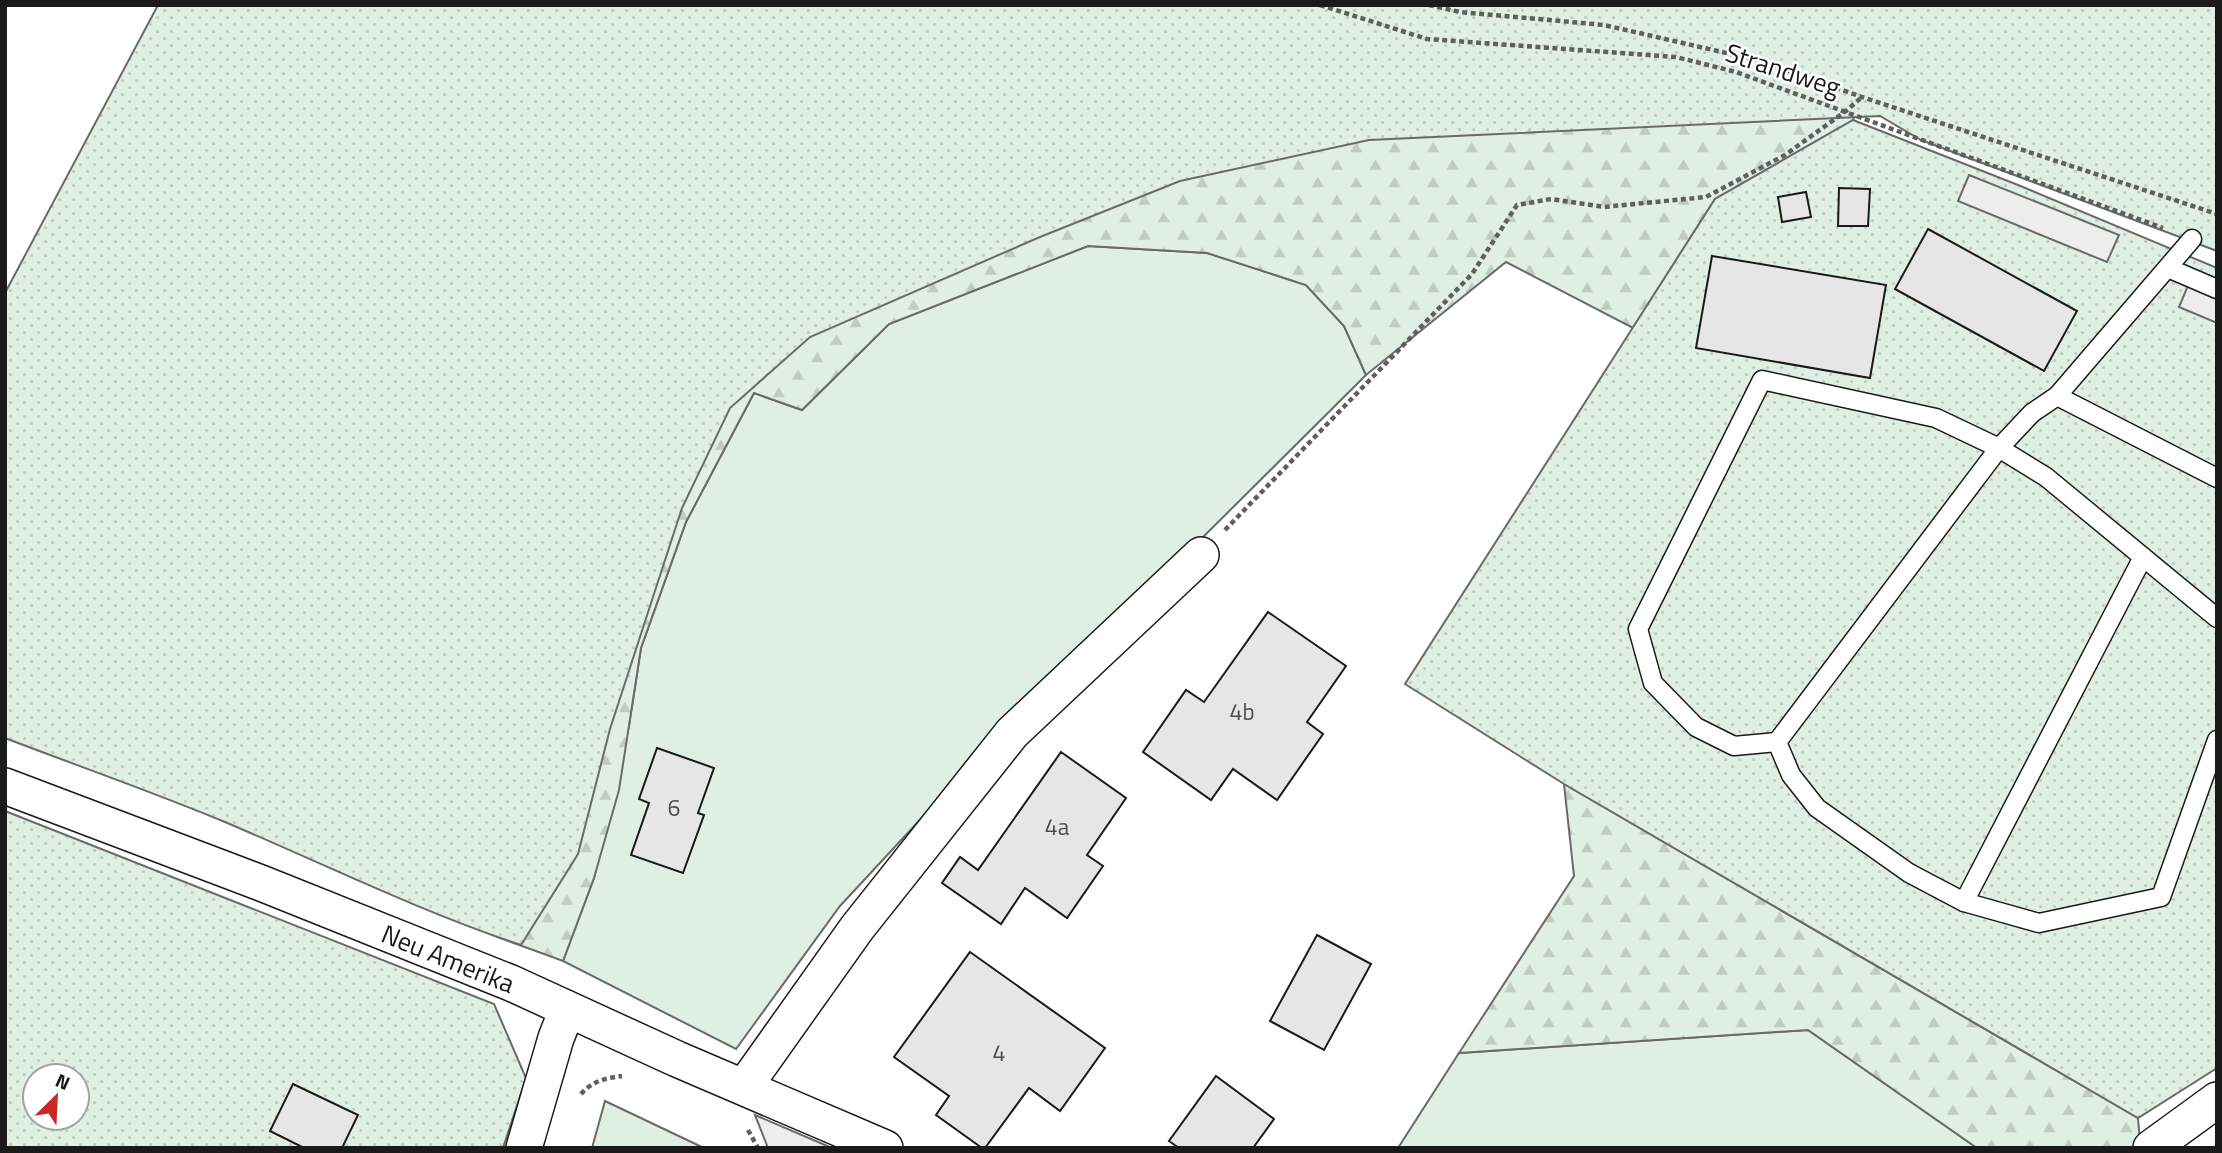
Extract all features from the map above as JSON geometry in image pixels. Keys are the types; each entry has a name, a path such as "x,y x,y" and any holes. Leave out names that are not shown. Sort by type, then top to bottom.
{"street":[{"path":"744,1087 857,928 1012,733 1201,555"},
{"name":"Neu Amerika","path":"5,786 261,883 511,983 566,1010 885,1148"},
{"path":"524,1148 566,1010"},
{"path":"2151,1148 2217,1100"}],"lane":[{"path":"2192,239 2057,396 2032,413 1999,448 1777,742 1734,746 1696,727 1653,683 1639,629 1762,380 1936,418 1999,448 2046,477 2217,618"},
{"path":"2168,268 2217,289"},
{"path":"2057,396 2217,478"},
{"path":"1964,902 2143,557"},
{"path":"1777,742 1791,775 1817,808 1909,873 1964,902 2039,923 2161,897 2217,740"}],"path":[{"name":"Strandweg","path":"1320,5 1427,38 1676,57 1736,72 2192,239"},
{"name":"Strandweg","path":"1429,5 1460,12 1604,25 1757,60 2217,214"},
{"path":"1201,555 1472,274 1517,205 1551,199 1604,207 1706,197 1785,155 1862,97"},
{"path":"578,1103 583,1091 601,1079 628,1075"}],"green space":[{"path":"158,5 2217,5 2217,251 1921,140 1880,116 1369,140 1180,181 1040,237 810,337 730,408 682,508 610,729 578,854 521,945 409,902 198,811 5,738 5,293"},
{"path":"1202,5 1518,5 1757,60 1788,71 1818,31 1842,43 1866,38 1899,5 1979,5 1970,17 1987,26 2006,5 2042,5 2017,36 2015,67 2057,118 2141,138 2217,144 2217,212 1862,97 1853,120 1715,199 1633,328 1506,262 1366,375 1344,326 1306,285 1207,253 1088,246 889,324 802,410 754,393 686,522 641,648 619,790 594,878 563,961 492,935 530,853 520,780 587,675 589,575 638,497 712,321 822,257 1041,165 1153,150 1336,112 1361,61 1277,48"},
{"path":"1853,120 2217,268 2217,1068 2138,1118 1564,784 1405,684 1715,199"},
{"path":"1088,246 1207,253 1306,285 1344,326 1366,375 1183,557 1007,726 840,906 736,1049 563,961 594,878 629,726 641,648 686,522 754,393 802,410 889,324"},
{"path":"1564,784 2138,1118 2140,1143 2134,1148 1977,1148 1808,1030 1459,1053 1574,876"},
{"path":"5,811 494,1004 526,1078 503,1148 5,1148"},
{"path":"1808,1030 1977,1148 1398,1148 1459,1053"},
{"path":"605,1101 704,1148 592,1148"}],"shaded area":[{"path":"1969,175 2119,235 2107,262 1958,201"},
{"path":"2192,276 2217,287 2217,323 2179,307"},
{"path":"755,1115 832,1148 768,1148"}],"building":[{"path":"1839,188 1870,189 1868,226 1838,226"},
{"path":"1806,192 1811,217 1782,222 1778,197"},
{"path":"1928,229 2077,311 2044,371 1895,289"},
{"path":"1712,256 1886,285 1870,378 1696,348"},
{"path":"1268,612 1346,666 1307,722 1323,734 1277,800 1233,769 1211,800 1143,752 1186,690 1204,702"},
{"path":"657,748 714,768 698,813 704,815 683,873 631,855 649,803 639,799"},
{"path":"1061,752 1126,798 1087,855 1103,866 1067,918 1025,888 1001,924 942,883 960,857 978,870"},
{"path":"1317,935 1371,964 1324,1050 1270,1021"},
{"path":"970,952 1105,1048 1060,1111 1029,1088 985,1148 936,1115 949,1096 894,1057"},
{"path":"1216,1076 1274,1119 1253,1148 1179,1148 1169,1141"},
{"path":"293,1084 358,1115 342,1148 304,1148 270,1131"}]}
